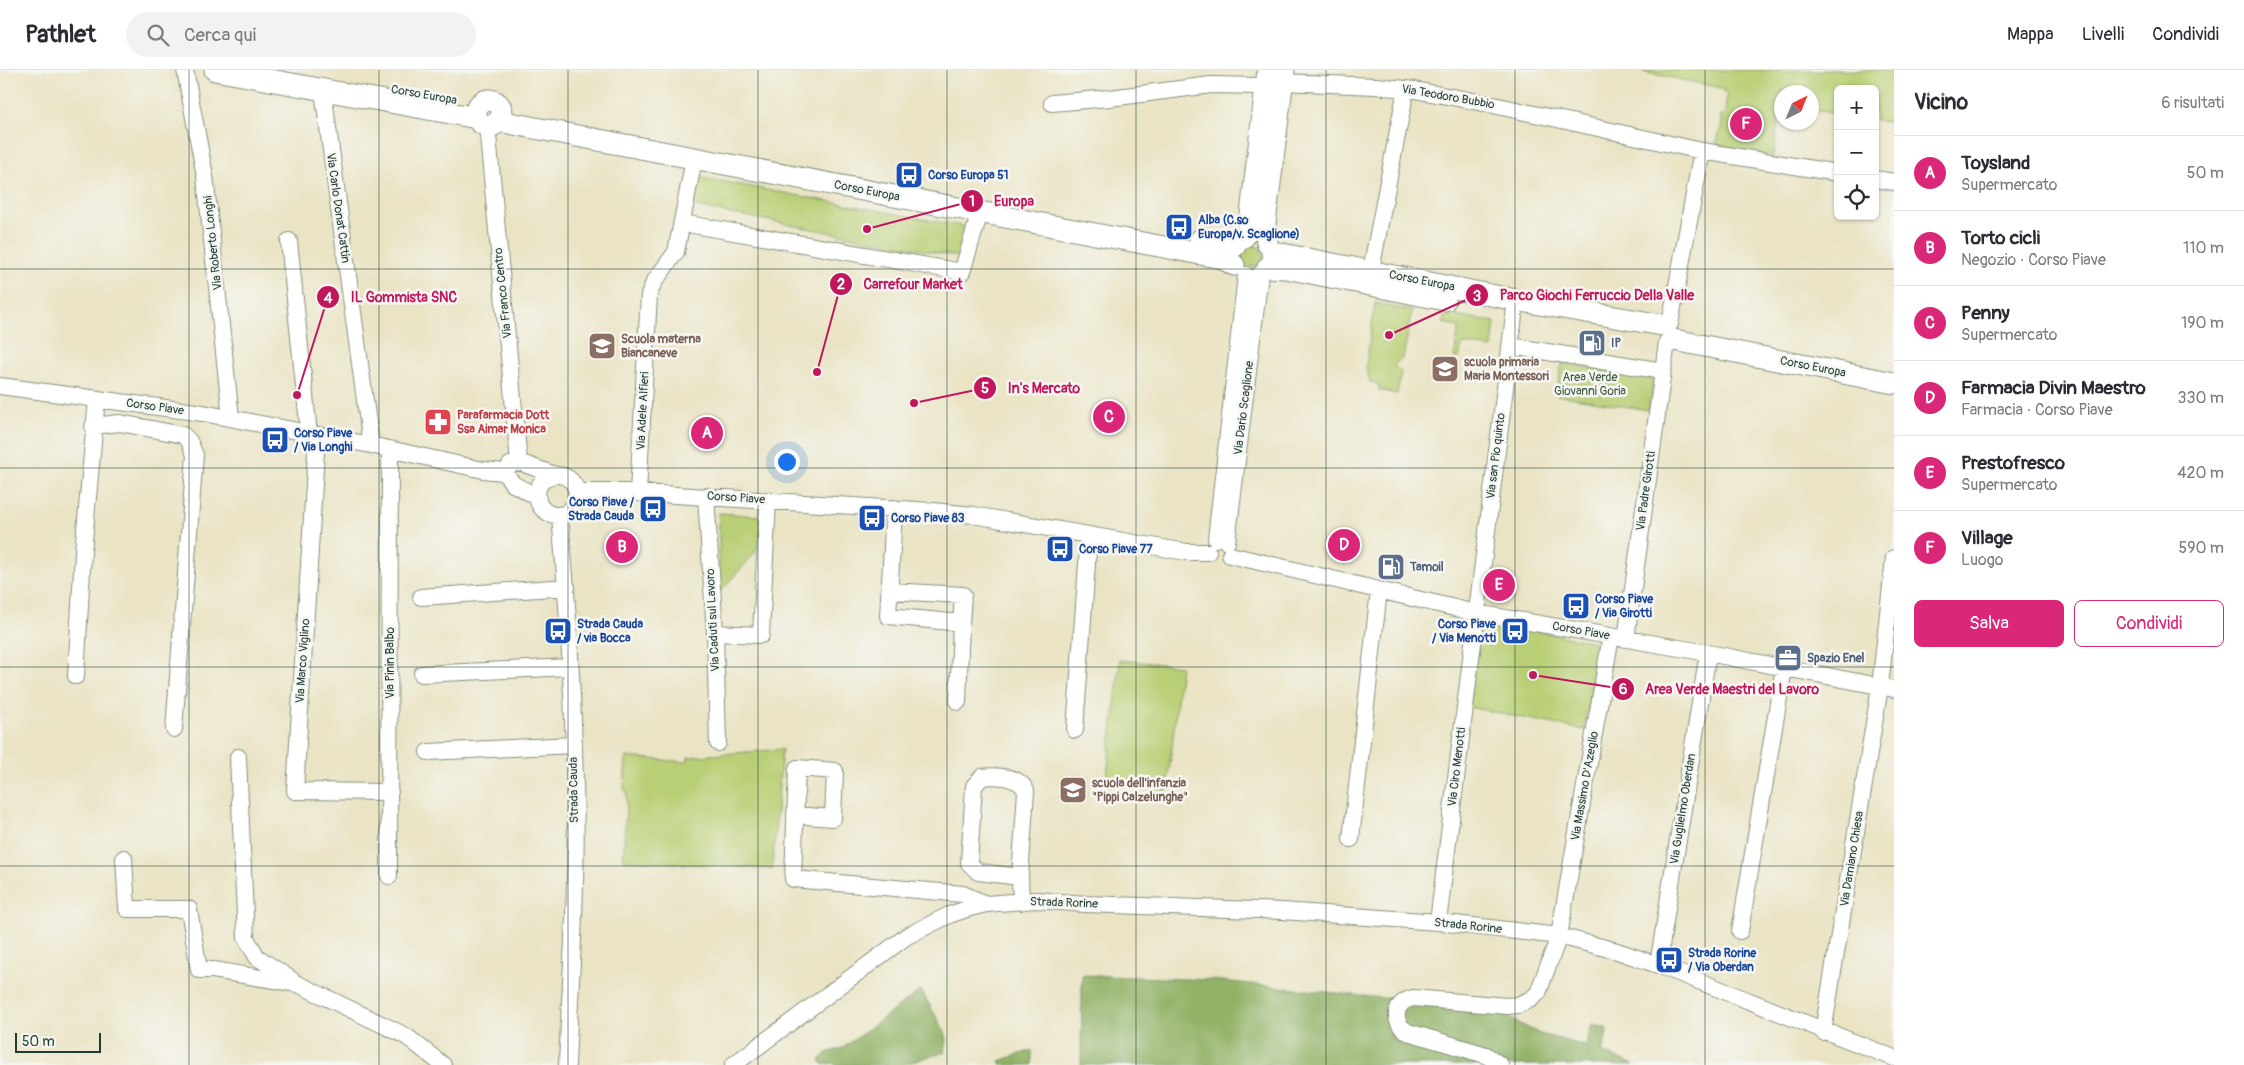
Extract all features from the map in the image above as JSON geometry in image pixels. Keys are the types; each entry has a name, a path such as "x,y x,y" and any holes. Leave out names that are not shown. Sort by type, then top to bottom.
{"main road":[{"path":"216,70 323,91 488,115"},
{"name":"Corso Europa","path":"280,70 694,159 1222,258 1253,257 1286,268 1370,286 1515,306 1668,333 1894,369"},
{"name":"Via Dario Scaglione","path":"1253,257 1264,223 1275,77"},
{"name":"Corso Europa","path":"488,115 1253,257 1371,270 1515,306"},
{"name":"Corso Europa","path":"1668,333 1894,383"}],"street":[{"name":"Via Roberto Longhi","path":"185,70 205,176 231,418"},
{"name":"Via Teodoro Bubbio","path":"1052,103 1110,98 1210,78 1275,77 1406,89 1489,104 1702,150 1834,172"},
{"path":"1371,270 1406,89"},
{"name":"Via Carlo Donat Cattin","path":"323,91 371,445"},
{"name":"Via Franco Centro","path":"488,115 518,462"},
{"name":"Via Padre Girotti","path":"1622,638 1668,333 1702,150"},
{"name":"Via Adele Alfieri","path":"638,493 649,295 654,282 676,252 694,159"},
{"path":"1879,180 1894,182"},
{"path":"682,223 962,272 978,218"},
{"path":"289,241 313,435"},
{"name":"Via Dario Scaglione","path":"1220,547 1253,257"},
{"name":"Via san Pio quinto","path":"1476,612 1515,306"},
{"path":"1511,346 1663,371"},
{"name":"Corso Piave","path":"0,385 231,418 371,445 483,470 504,472"},
{"path":"76,676 97,399"},
{"path":"94,426 120,423 183,436 193,448 195,455 174,729"},
{"name":"Via Marco Viglino","path":"313,435 295,791 390,792"},
{"name":"Via Pinin Balbo","path":"389,876 390,449"},
{"path":"538,497 513,484 504,472 508,465 518,462 555,475"},
{"path":"555,475 563,475 570,479 577,492 577,500 573,507 560,514 545,510 540,504 538,497 542,482 548,477 555,475"},
{"name":"Corso Piave","path":"577,492 706,496 894,508 973,515 1186,552 1220,547 1379,590 1476,612 1708,653 1887,688"},
{"name":"Via Caduti sul Lavoro","path":"706,496 715,633 718,743"},
{"path":"715,633 761,635 768,500"},
{"path":"894,508 888,616 961,623"},
{"name":"Strada Cauda","path":"560,514 567,587 575,785 573,925 567,1065"},
{"path":"1075,730 1089,536"},
{"name":"Via Damiano Chiesa","path":"1823,1032 1887,688 1894,558"},
{"path":"421,597 567,587"},
{"path":"1351,839 1379,590"},
{"path":"889,591 963,596 958,702"},
{"name":"Via Ciro Menotti","path":"1438,922 1476,612"},
{"name":"Via Massimo D'Azeglio","path":"1500,1065 1486,1055 1408,1032 1399,1024 1397,1019 1399,1007 1402,1002 1413,998 1507,1006 1518,1005 1531,1000 1542,986 1559,936 1622,638"},
{"name":"Via Guglielmo Oberdan","path":"1658,965 1708,653"},
{"path":"422,674 570,667"},
{"path":"1740,931 1784,668"},
{"path":"428,752 573,745"},
{"path":"238,757 246,938 256,957 298,984 406,1036 443,1065"},
{"name":"Strada Rorine","path":"1020,877 978,872 969,863 974,786 982,777 1018,780 1026,790 1020,902"},
{"path":"795,815 793,879 964,894 986,904"},
{"path":"124,858 127,909 189,909 199,970 214,970 298,984"},
{"name":"Strada Rorine","path":"733,1065 907,936 949,915 986,904 1036,900 1085,904 1282,911 1438,922 1559,936 1617,951 1658,965 1823,1032 1894,1058"}],"green space":[{"path":"1644,70 1894,70 1894,123 1879,121 1879,85 1834,85 1834,113 1819,111 1819,85 1774,85 1774,130 1777,130 1773,156 1716,145 1722,123 1720,116 1725,113 1727,95 1721,88 1643,72"},
{"path":"698,177 967,227 959,257 691,206"},
{"path":"1252,245 1260,248 1263,256 1260,264 1252,267 1244,264 1241,256 1244,248"},
{"path":"1375,303 1412,311 1403,358 1394,365 1401,372 1397,394 1379,390 1379,384 1370,382 1366,366"},
{"path":"1445,313 1495,322 1492,348 1462,344 1459,358 1454,357 1459,327 1443,323"},
{"name":"Area Verde Giovanni Goria","path":"1562,363 1654,379 1648,410 1556,395"},
{"path":"719,513 760,516 760,543 754,554 719,593"},
{"path":"1479,620 1599,643 1584,730 1468,707"},
{"path":"1120,660 1181,666 1167,791 1106,784"},
{"path":"782,749 772,869 623,860 627,792 624,789 626,757 687,762 688,757"},
{"path":"1082,975 1212,980 1440,1004 1501,1014 1540,1034 1586,1046 1592,1024 1608,1029 1602,1052 1634,1065 1081,1065"},
{"path":"921,990 945,1032 947,1040 945,1052 902,1065 835,1065 833,1063 824,1065 820,1061 826,1053 843,1048"},
{"path":"1032,1050 1032,1065 1002,1065 1000,1061"}],"place":[{"name":"Village","path":"1746,124"},
{"name":"Corso Europa 51","path":"909,175"},
{"name":"Alba (C.so Europa/v. Scaglione)","path":"1179,227"},
{"name":"Europa","path":"867,229"},
{"name":"Parco Giochi Ferruccio Della Valle","path":"1389,335"},
{"name":"IP","path":"1592,343"},
{"name":"Scuola materna Biancaneve","path":"602,346"},
{"name":"scuola primaria Maria Montessori","path":"1445,369"},
{"name":"Carrefour Market","path":"817,372"},
{"name":"IL Gommista SNC","path":"297,395"},
{"name":"In's Mercato","path":"914,403"},
{"name":"Penny","path":"1109,417"},
{"name":"Parafarmacia Dott Ssa Aimar Monica","path":"438,422"},
{"name":"Toysland","path":"707,433"},
{"name":"Corso Piave / Via Longhi","path":"275,440"},
{"name":"Corso Piave / Strada Cauda","path":"653,509"},
{"name":"Corso Piave 83","path":"872,518"},
{"name":"Farmacia Divin Maestro","path":"1344,545"},
{"name":"Torto cicli","path":"622,547"},
{"name":"Corso Piave 77","path":"1060,549"},
{"name":"Tamoil","path":"1391,567"},
{"name":"Prestofresco","path":"1499,585"},
{"name":"Corso Piave / Via Girotti","path":"1576,606"},
{"name":"Strada Cauda / via Bocca","path":"558,631"},
{"name":"Corso Piave / Via Menotti","path":"1515,631"},
{"name":"Spazio Enel","path":"1788,658"},
{"name":"Area Verde Maestri del Lavoro","path":"1533,675"},
{"name":"scuola dell'infanzia \"Pippi Calzelunghe\"","path":"1073,790"},
{"name":"Strada Rorine / Via Oberdan","path":"1669,960"}]}
